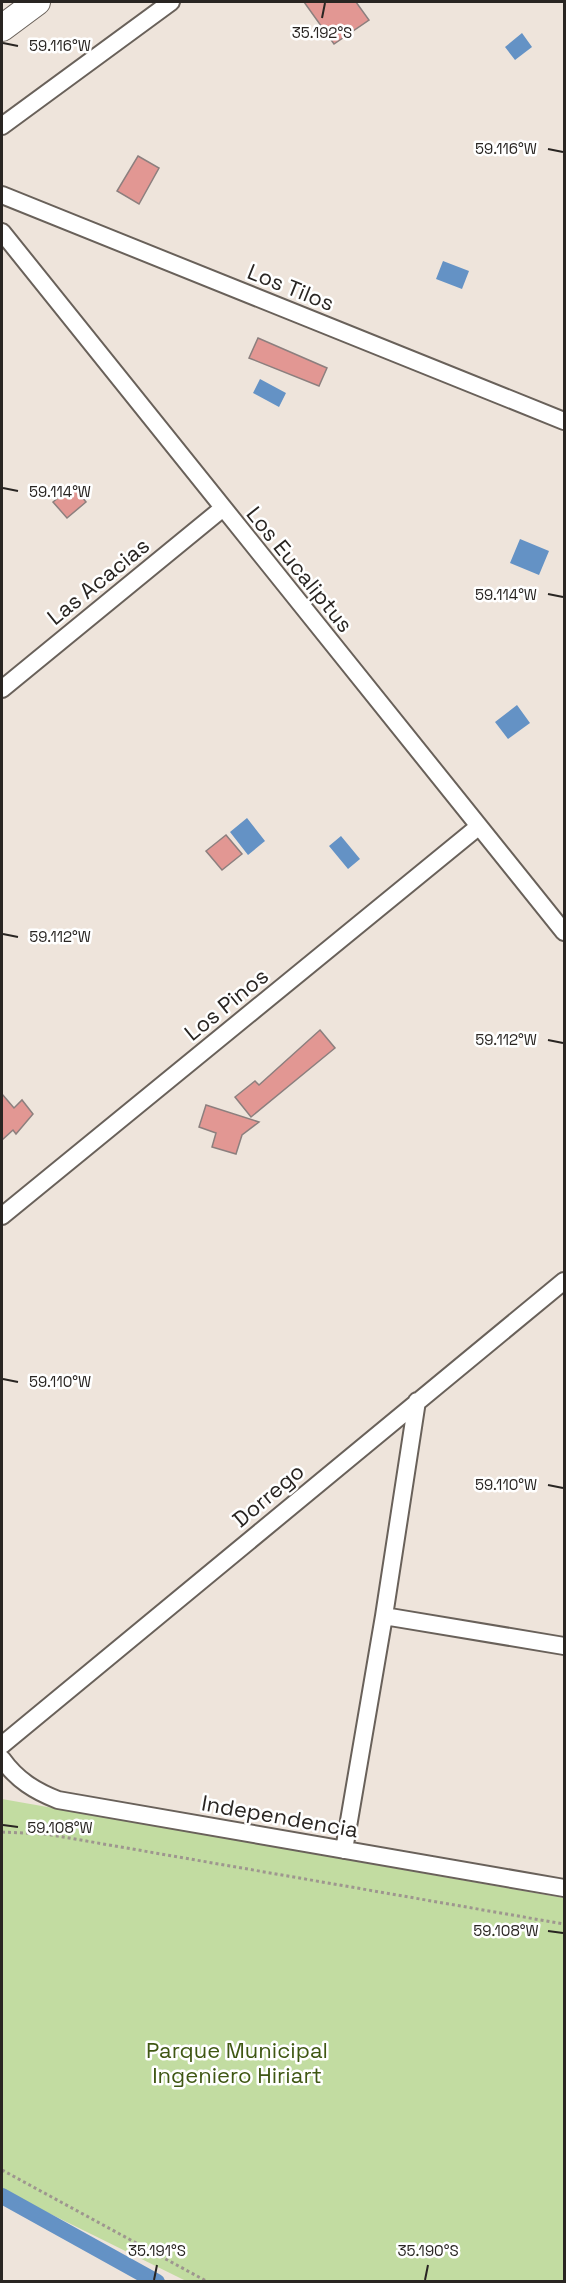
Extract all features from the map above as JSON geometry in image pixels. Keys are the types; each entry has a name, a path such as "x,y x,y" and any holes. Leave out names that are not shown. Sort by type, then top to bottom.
{"main road":[{"path":"2,28 37,2"}],"street":[{"path":"2,126 171,2"},
{"name":"Los Tilos","path":"2,195 564,421"},
{"name":"Los Eucaliptus","path":"2,232 564,932"},
{"name":"Las Acacias","path":"2,689 223,508"},
{"name":"Los Pinos","path":"2,1216 478,827"},
{"name":"Dorrego","path":"2,1745 564,1281"},
{"path":"344,1850 384,1616 417,1401"},
{"path":"384,1616 564,1646"},
{"name":"Independencia","path":"2,1759 12,1773 33,1790 58,1800 564,1888"}],"path":[{"path":"2,1832 46,1834 564,1924"},
{"path":"2,2169 208,2282"}],"green space":[{"name":"Parque Municipal Ingeniero Hiriart","path":"2,1799 564,1898 564,2281 186,2281 2,2190"}],"water":[{"path":"522,33 532,47 515,60 505,47"},
{"path":"443,261 469,271 462,289 436,279"},
{"path":"260,379 286,393 279,407 253,393"},
{"path":"520,539 549,551 539,575 510,563"},
{"path":"517,705 530,723 508,739 495,722"},
{"path":"247,818 265,841 248,855 230,832"},
{"path":"341,836 360,859 348,869 329,846"}],"building":[{"path":"304,2 356,2 369,20 334,44"},
{"path":"138,156 159,168 139,204 117,191"},
{"path":"258,338 327,368 319,386 249,358"},
{"path":"73,486 86,502 67,518 53,502"},
{"path":"226,835 242,854 222,870 206,851"},
{"path":"320,1030 335,1048 251,1117 235,1097 255,1081 259,1085"},
{"path":"2,1094 14,1108 22,1100 33,1114 16,1134 13,1130 2,1140"},
{"path":"206,1105 259,1122 242,1135 236,1154 212,1147 216,1133 199,1127"}],"waterway":[{"path":"2,2196 157,2282"}]}
